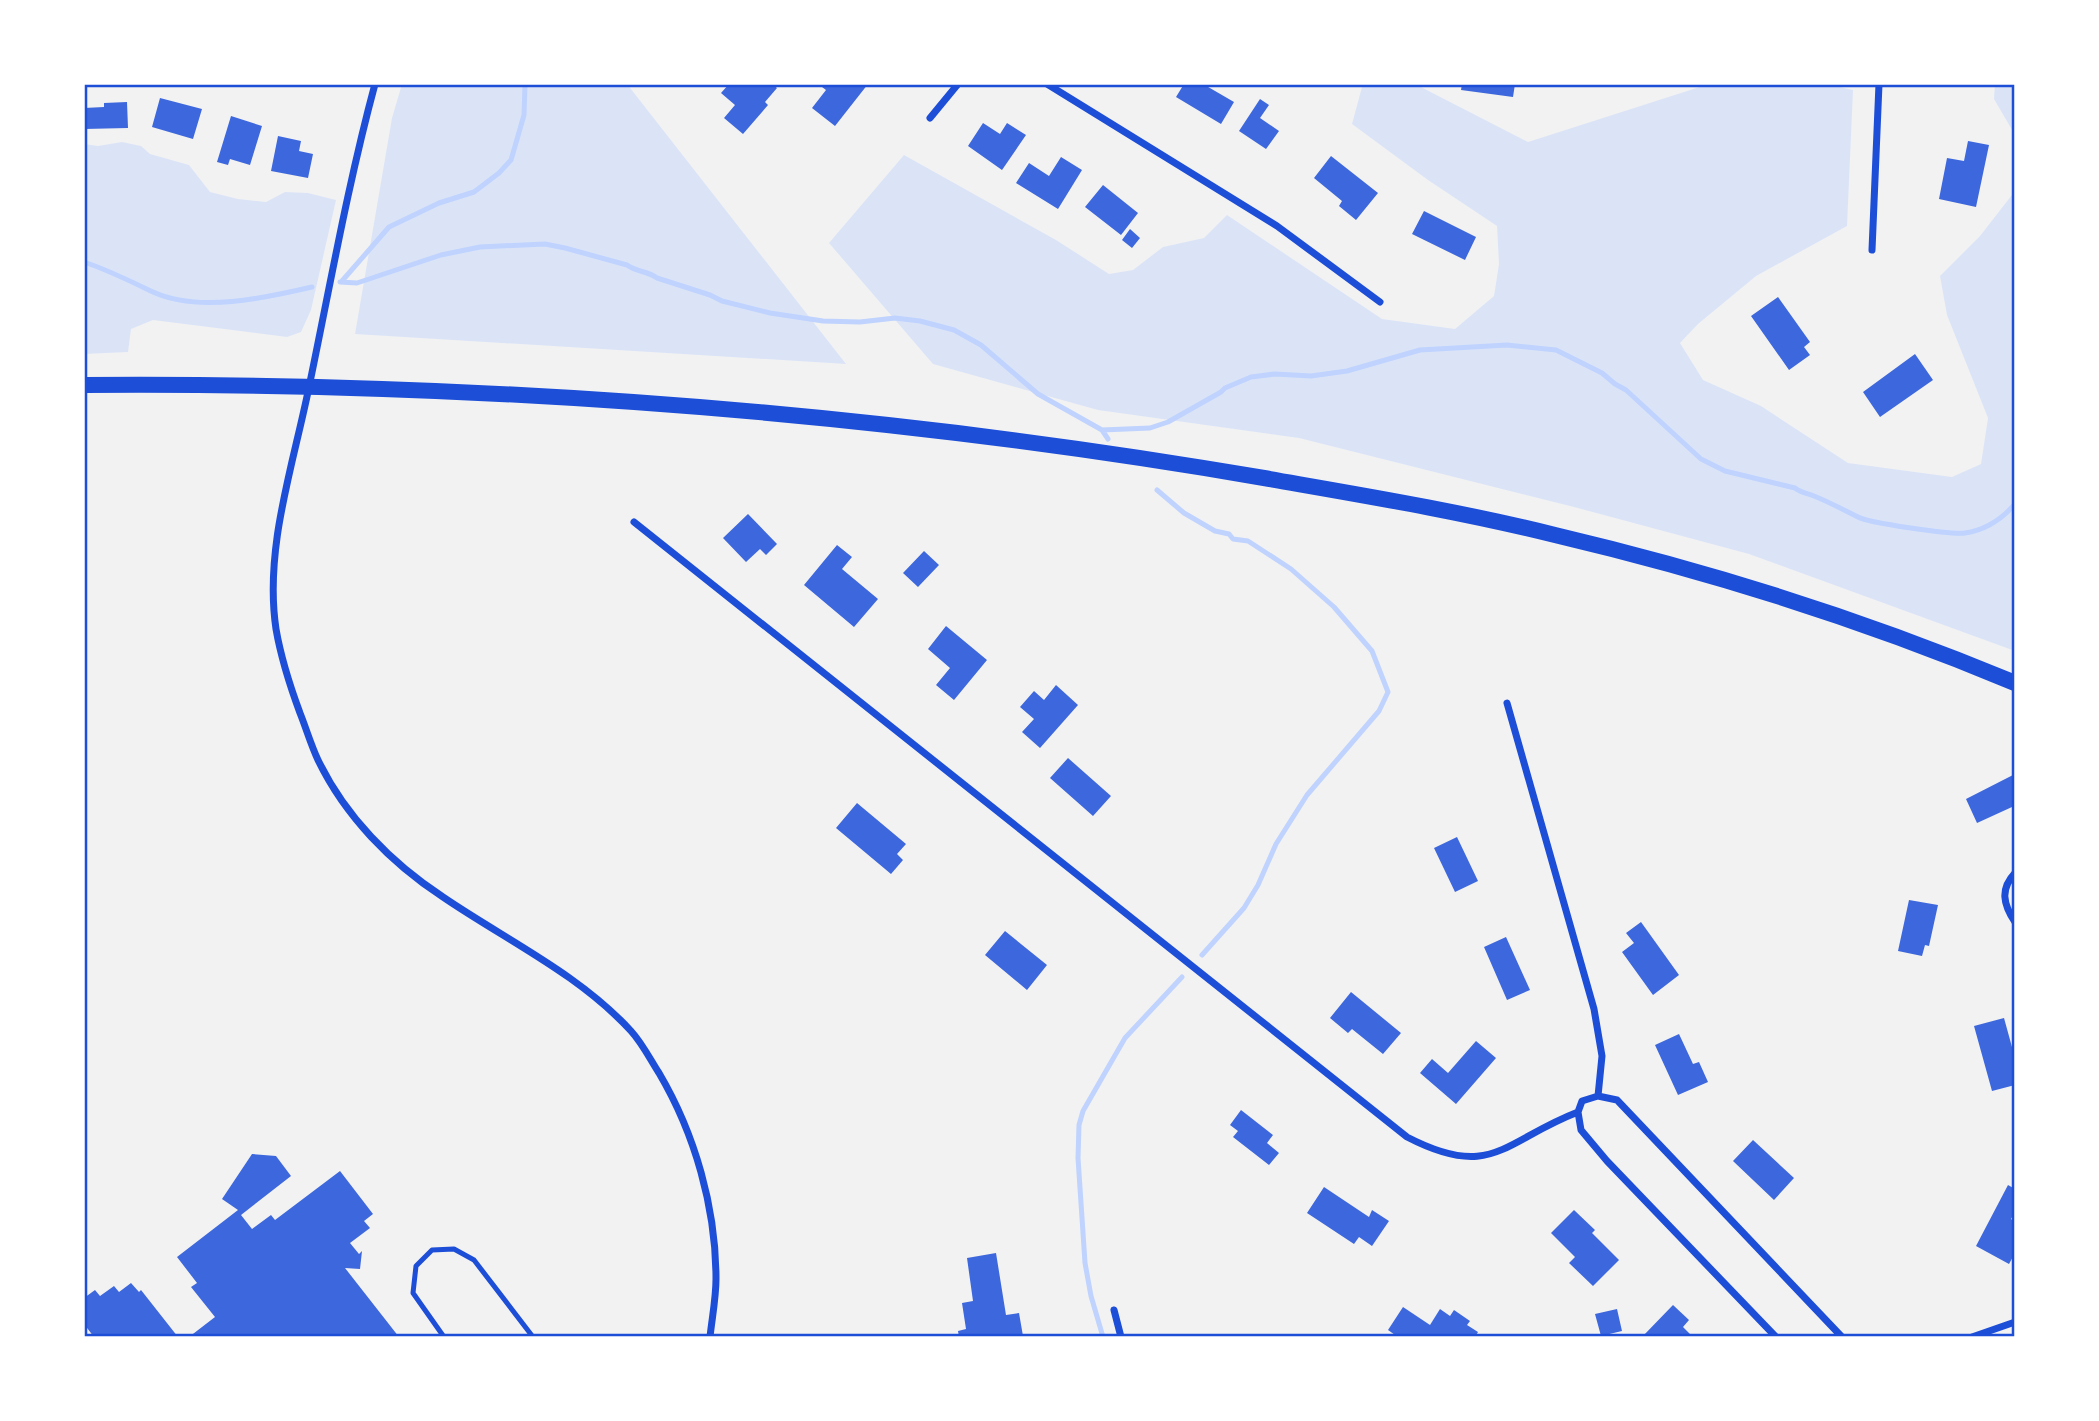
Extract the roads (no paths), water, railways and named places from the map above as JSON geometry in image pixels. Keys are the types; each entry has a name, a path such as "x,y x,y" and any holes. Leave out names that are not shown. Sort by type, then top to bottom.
{"main road":[{"path":"84,385 309,385 737,408 980,435 1179,464 1330,490 1555,535 1723,580 1896,636 2015,683"}],"street":[{"path":"374,84 353,168 280,517 273,585 276,630 287,677 317,758 337,795 358,823 394,859 440,896 578,984 631,1030 641,1044 673,1098 701,1171 710,1214 716,1280 710,1337"},
{"path":"930,118 958,84"},
{"path":"1047,84 1277,226 1380,303"},
{"path":"1872,250 1879,84"},
{"path":"634,522 1406,1137 1447,1154 1465,1158 1486,1156 1578,1112"},
{"path":"1507,703 1594,1009 1602,1056 1598,1096"},
{"path":"2015,873 2005,884 2005,905 2015,922"},
{"path":"1776,1337 1607,1161 1581,1130 1578,1112 1582,1101 1598,1096 1617,1100 1842,1337"},
{"path":"1114,1310 1121,1337"},
{"path":"1972,1337 2015,1322"}],"lane":[{"path":"444,1337 413,1293 416,1266 432,1250 454,1249 474,1260 533,1337"}],"waterway":[{"path":"342,281 389,227 439,203 474,192 499,173 511,160 524,115 525,84"},
{"path":"340,282 357,283 441,255 480,247 545,244 627,265 722,301 770,313 823,321 860,322 895,318 954,330 981,345 1038,394 1102,430 1150,428 1168,422 1225,388 1251,377 1275,374 1311,376 1347,371 1420,350 1507,345 1556,350 1602,373 1626,390 1701,459 1725,471 1795,488 1858,517 1893,525 1965,533 1993,523 2015,504"},
{"path":"84,262 153,292 191,302 232,302 312,287"},
{"path":"1102,430 1108,439"},
{"path":"1157,490 1184,513 1215,531 1229,534 1233,539 1248,541 1291,569 1334,607 1372,651 1388,692 1379,711 1307,795 1276,844 1258,885 1244,908 1202,955"},
{"path":"1103,1337 1085,1263 1078,1158 1079,1125 1083,1111 1125,1038 1182,977"}]}
